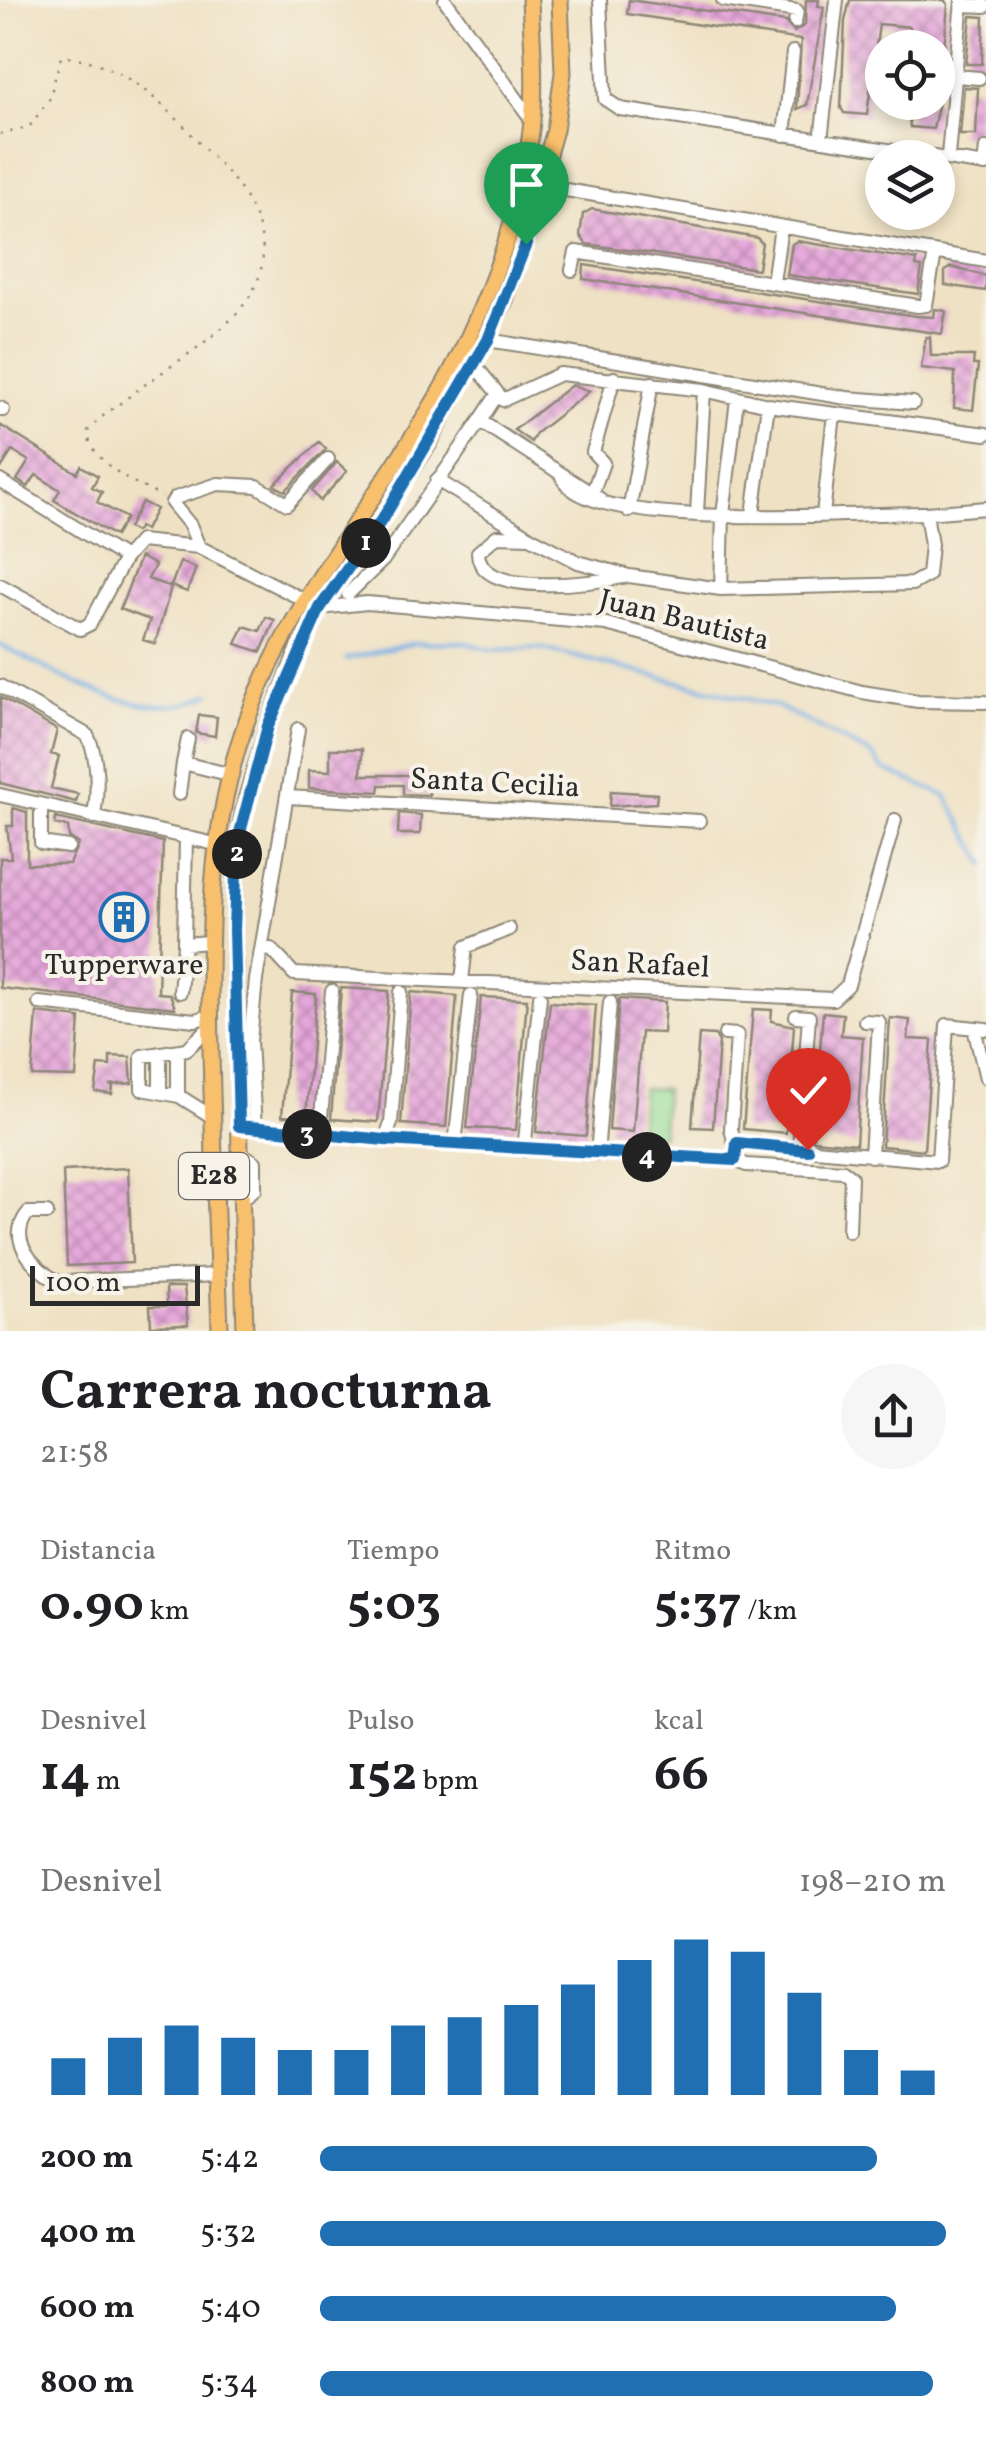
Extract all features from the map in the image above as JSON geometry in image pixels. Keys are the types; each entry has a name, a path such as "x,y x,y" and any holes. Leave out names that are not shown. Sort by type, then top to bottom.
{"main road":[{"name":"E28","path":"220,1331 209,942 215,844 245,724 302,602 394,462 468,339 510,232 532,120 530,0"},
{"name":"E28","path":"246,1331 240,1153 247,1127 245,1046 234,930 237,844 268,726 320,608 342,590 488,340 515,276 542,186 562,87 560,0"},
{"path":"211,1050 245,1046"}],"street":[{"path":"445,0 532,120"},
{"path":"600,0 606,99 620,109 865,146"},
{"path":"722,0 797,10 796,22"},
{"path":"820,140 836,0"},
{"path":"950,140 962,2 985,6"},
{"path":"784,136 792,52"},
{"path":"956,76 979,78"},
{"path":"955,158 985,165 986,148"},
{"path":"542,186 986,261"},
{"path":"773,282 780,227"},
{"path":"572,270 576,252 926,305 935,253"},
{"path":"488,340 847,398 913,402"},
{"path":"474,364 497,395 509,400 560,374 652,382 768,405 986,434"},
{"path":"592,494 603,463 593,452 614,378"},
{"path":"629,511 652,382"},
{"path":"697,513 704,390"},
{"path":"342,590 382,560 497,395"},
{"path":"722,590 723,515 737,399"},
{"path":"753,514 768,405"},
{"path":"824,514 834,414"},
{"path":"480,421 610,505"},
{"path":"0,585 72,628 86,628 125,558 140,541 198,548 190,525 172,503 218,484 257,486 287,504 328,459"},
{"path":"562,477 577,495 629,511 723,515 926,513 986,508"},
{"path":"438,480 578,562 629,576 722,590 920,581 930,567 926,513"},
{"path":"0,481 125,558"},
{"path":"530,536 497,536 484,542 478,564 486,574 515,582 570,584 629,576"},
{"name":"Juan Bautista","path":"198,548 320,608 367,603 616,625 862,692 918,700 986,702"},
{"name":"Juan Bautista","path":"317,576 367,603"},
{"path":"0,686 87,735 92,744 97,800 94,817"},
{"path":"245,1046 298,729"},
{"path":"179,794 188,739"},
{"path":"183,763 232,775"},
{"path":"0,795 215,844"},
{"name":"Santa Cecilia","path":"288,798 700,821"},
{"path":"41,807 40,843 68,847"},
{"name":"San Rafael","path":"262,950 271,949 294,974 833,999 848,984 895,820"},
{"path":"180,992 186,836"},
{"path":"462,980 466,947 509,930"},
{"path":"184,944 209,942"},
{"path":"314,1134 321,1118 332,991"},
{"path":"385,1140 391,1123 401,992"},
{"path":"455,1145 471,995"},
{"path":"524,1150 540,997"},
{"path":"597,1154 610,1002"},
{"path":"39,1004 210,1022"},
{"path":"796,1016 809,1017 799,1148"},
{"path":"864,1021 879,1022 870,1156"},
{"path":"210,1022 178,1053 142,1056 142,1089 178,1096 211,1116"},
{"path":"247,1127 597,1154 799,1148 938,1161 940,1025 980,1028 986,1078"},
{"path":"726,1034 738,1035 731,1129 736,1152 746,1166 850,1173 849,1231"},
{"path":"178,1053 178,1096"},
{"path":"47,1212 28,1213 20,1223 19,1238 42,1272 58,1282 218,1275"}],"path":[{"path":"0,134 28,127 49,100 61,57 77,57 154,94 243,192 263,234 264,260 258,289 219,332 88,430 90,445 106,461 172,503"}],"green space":[{"path":"642,1088 665,1089 662,1135 639,1133"}],"building":[{"path":"629,0 785,22 794,32 805,25 806,0 819,0 818,6 824,7 807,105 797,109 801,40 627,14"},
{"path":"850,0 944,0 948,4 946,30 910,30 879,24 878,30 865,30 865,115 844,113 841,108 845,21"},
{"path":"971,16 984,17 982,64 966,64"},
{"path":"964,87 978,88 976,135 960,135"},
{"path":"909,120 935,120 933,129 910,127"},
{"path":"592,209 757,238 762,243 758,269 586,244 580,235 583,214"},
{"path":"797,241 917,260 916,266 922,267 918,294 787,275 792,244"},
{"path":"584,265 916,316 934,317 935,309 946,311 942,334 583,279"},
{"path":"951,267 986,276 986,291 945,285 945,271"},
{"path":"926,337 930,337 931,356 974,356 973,365 978,365 973,410 954,408 955,372 921,368"},
{"path":"572,385 590,391 536,433 531,442 514,430"},
{"path":"0,425 77,473 81,466 98,476 92,487 102,492 97,502 126,518 115,536 54,500 60,490 36,475 28,487 17,480 29,461 12,451 0,470"},
{"path":"319,442 326,449 285,491 274,485"},
{"path":"337,462 347,471 320,501 312,491"},
{"path":"142,502 156,509 145,530 139,527 135,532 128,528"},
{"path":"140,557 155,565 148,579 171,587 155,644 143,640 150,620 120,609"},
{"path":"180,562 196,568 187,592 171,586"},
{"path":"266,617 275,620 261,652 236,644 244,626 260,631"},
{"path":"0,697 57,730 51,754 59,756 51,788 78,794 76,802 0,783"},
{"path":"199,715 217,717 215,736 196,733"},
{"path":"330,749 362,749 361,775 429,775 429,795 403,794 403,785 380,785 379,792 309,788 309,770 330,771"},
{"path":"611,791 657,794 656,803 610,806"},
{"path":"13,808 27,812 27,864 69,864 78,844 69,837 68,827 55,824 56,818 163,842 158,993 170,994 175,1008 0,988 0,858 11,858 7,826 13,826"},
{"path":"399,813 421,815 420,834 398,834"},
{"path":"341,988 389,991 378,1122 331,1119"},
{"path":"292,992 316,994 306,1117 282,1116"},
{"path":"411,992 457,996 446,1127 401,1124"},
{"path":"481,997 527,999 516,1130 467,1128"},
{"path":"619,999 665,1002 663,1033 641,1032 633,1132 609,1130"},
{"path":"550,1002 596,1005 586,1136 536,1132"},
{"path":"753,1009 772,1010 771,1021 794,1026 786,1133 743,1129"},
{"path":"823,1012 843,1014 841,1035 863,1037 856,1144 813,1140"},
{"path":"37,1013 80,1018 76,1077 32,1076"},
{"path":"890,1018 910,1020 908,1039 932,1040 924,1150 882,1146"},
{"path":"699,1034 715,1035 719,1042 713,1128 692,1127"},
{"path":"110,1056 130,1057 132,1083 109,1085 113,1086 112,1094 95,1092 99,1065 110,1066"},
{"path":"128,1168 132,1263 67,1266 63,1171"},
{"path":"166,1287 184,1287 188,1325 151,1326 150,1306 167,1306"}],"waterway":[{"path":"346,659 415,643 461,642 493,650 540,648 777,706 872,755 883,769 946,796 986,865"},
{"path":"0,645 75,683 131,702 185,704 210,694"}],"place":[{"name":"Tupperware","path":"124,917"}],"route":[{"path":"526,244 488,340 385,515 320,608 268,726 237,844 234,930 239,1126 385,1140 735,1160 737,1143 808,1150"}]}
